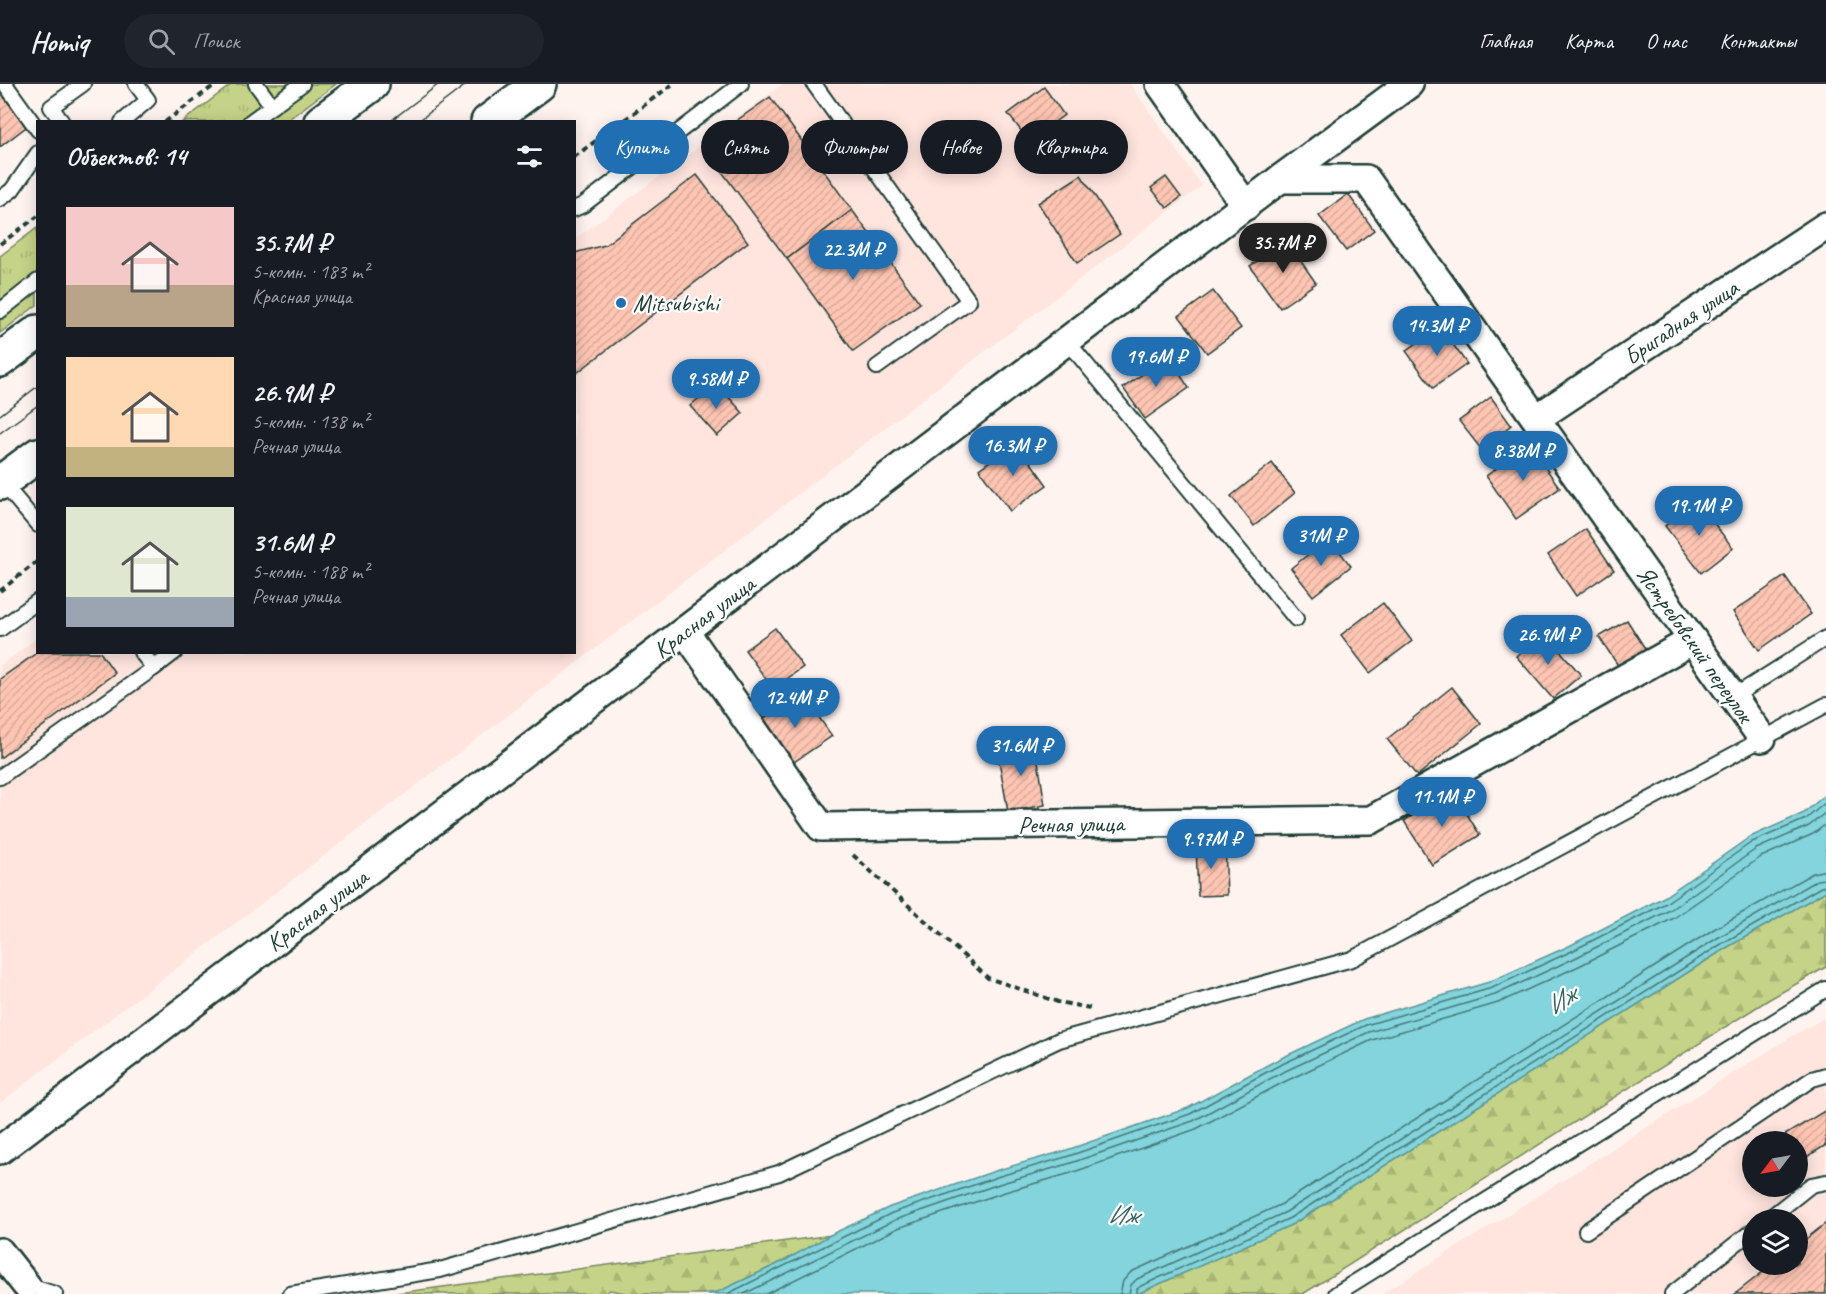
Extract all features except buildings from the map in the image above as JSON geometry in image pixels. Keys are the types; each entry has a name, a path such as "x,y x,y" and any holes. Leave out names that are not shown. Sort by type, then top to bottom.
{"main road":[{"path":"324,120 372,84"},
{"path":"491,120 539,84"},
{"path":"0,360 36,334"},
{"path":"1,482 36,456"}],"street":[{"path":"1160,84 1246,206"},
{"name":"Красная улица","path":"0,1150 1280,179 1409,84"},
{"name":"Ястребовский переулок","path":"1280,179 1366,179 1762,738"},
{"name":"Бригадная улица","path":"1537,418 1826,226"},
{"path":"685,631 821,827"},
{"name":"Речная улица","path":"821,827 1371,820 1693,640"},
{"path":"0,1252 26,1285"}],"lane":[{"path":"5,84 36,127"},
{"path":"61,120 51,107 83,84"},
{"path":"124,120 148,100 136,84"},
{"path":"256,84 272,106"},
{"path":"253,120 302,84"},
{"path":"576,208 741,84"},
{"path":"814,84 969,301 877,367"},
{"path":"0,199 12,190 36,156"},
{"path":"0,311 36,283"},
{"path":"1067,341 1296,619"},
{"path":"1,482 36,523"},
{"path":"0,629 36,602"},
{"path":"1733,697 1826,638"},
{"path":"143,654 154,668"},
{"path":"0,777 172,654"},
{"path":"290,1294 440,1270 779,1173 1059,1040 1352,959 1826,705"},
{"path":"1336,1294 1826,989"},
{"path":"1586,1230 1812,1079 1826,1075"},
{"path":"1781,1209 1811,1185 1826,1182"},
{"path":"1671,1294 1742,1239"},
{"path":"26,1285 55,1294"}],"path":[{"path":"168,120 216,84"},
{"path":"576,156 673,84"},
{"path":"0,244 36,217"},
{"path":"0,591 36,563"},
{"path":"821,827 988,978 1058,1002 1142,1017"}],"shaded area":[{"path":"783,84 1130,84 1202,186 0,1103 0,666 36,639 36,654 576,654 576,238 662,174 689,174 689,154 701,145 701,174 789,174 789,120 735,120"},
{"path":"1826,1017 1826,1294 1382,1294 1789,1038"}],"green space":[{"path":"232,84 336,84 287,120 185,120"},
{"path":"36,229 36,306 0,333 0,256"},
{"path":"1826,891 1826,967 1768,1000 1303,1294 1137,1294 1293,1224 1726,948"},
{"path":"832,1235 718,1292 630,1294 610,1290 604,1294 390,1294"}],"water":[{"name":"Иж","path":"1826,794 1826,891 1726,948 1293,1224 1137,1294 703,1294 718,1292 890,1207 1188,1108 1273,1062 1364,1019 1489,982 1569,946 1664,897 1750,837 1804,813"}],"tram line":[{"path":"392,120 439,84"},
{"path":"420,120 467,84"},
{"path":"0,415 36,388"},
{"path":"0,433 36,406"}],"place":[{"name":"Mitsubishi","path":"621,303"}]}
